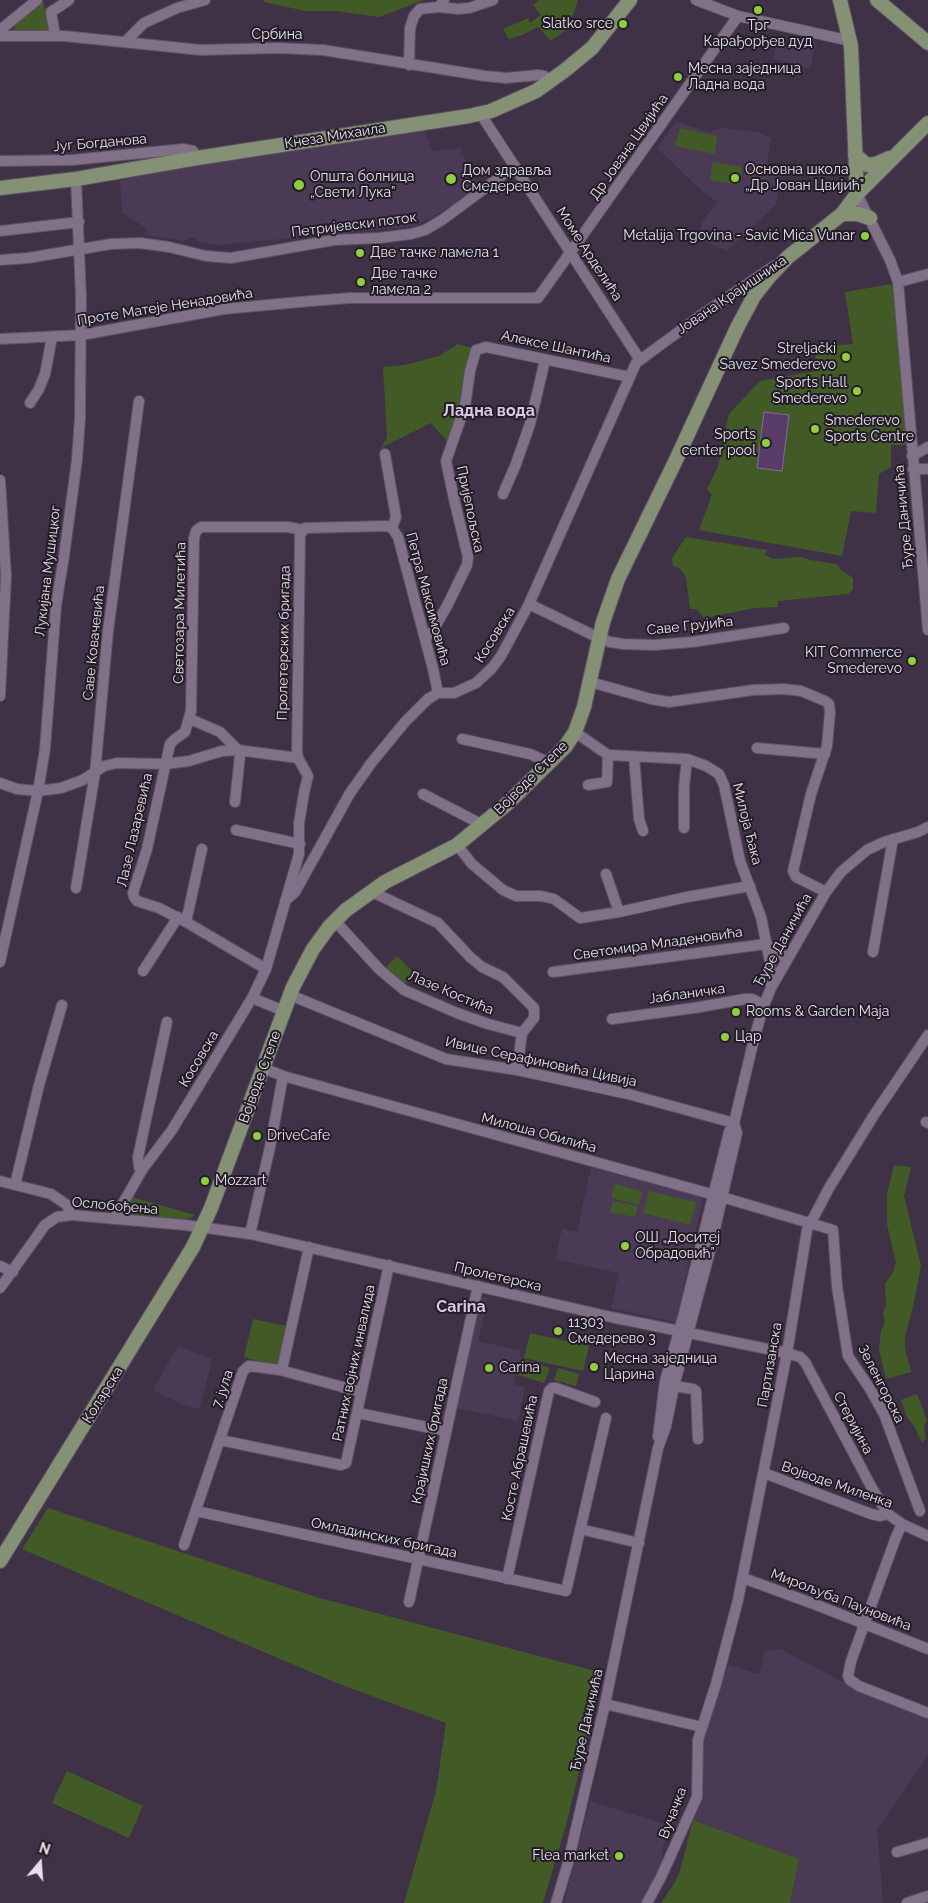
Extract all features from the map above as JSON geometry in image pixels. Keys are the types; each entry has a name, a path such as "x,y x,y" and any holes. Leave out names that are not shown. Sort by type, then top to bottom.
{"main road":[{"name":"Кнеза Михаила","path":"0,188 76,180 197,158 480,114 524,97 551,80 592,48 630,0"},
{"path":"877,0 928,43"},
{"path":"842,1 851,41 857,194"},
{"name":"Јована Крајишника","path":"782,263 842,214 857,194 928,123"},
{"path":"855,155 867,165 876,164 894,156"},
{"path":"842,214 857,214 870,218"},
{"name":"Војводе Степе","path":"203,1227 246,1118 290,995 308,957 335,921 370,891 457,846 483,825 550,763 565,747 575,732 584,707 610,598 622,570 675,462 737,328 754,296 782,263"},
{"name":"Коларска","path":"0,1561 178,1274 203,1227"}],"street":[{"path":"0,30 36,0"},
{"path":"55,35 50,12 69,0"},
{"path":"125,42 144,23 177,8 205,0"},
{"path":"409,65 410,28 414,16 420,9 442,3 455,9 464,8 493,0"},
{"path":"696,0 738,16 851,41"},
{"name":"Др Јована Цвијића","path":"542,294 738,16"},
{"path":"13,20 9,30 14,36"},
{"name":"Србина","path":"0,36 55,35 201,50 278,48 323,50 485,76 506,78 544,76 551,80"},
{"name":"Моме Арделића","path":"480,114 640,360"},
{"name":"Југ Богданова","path":"0,161 72,160 183,149 193,151 197,158"},
{"name":"Петријевски поток","path":"0,260 28,258 111,244 140,243 169,247 206,256 231,258 334,240 411,234 425,230 442,220 515,166"},
{"name":"Лукијана Мушицког","path":"0,962 38,791 47,727 56,606 76,460 80,418 81,335 80,249 76,180"},
{"name":"Ђуре Даничића","path":"857,194 890,260 898,282 928,630"},
{"path":"0,231 78,222"},
{"name":"Јована Крајишника","path":"630,376 636,363 640,360 765,272 782,263"},
{"path":"898,282 928,274"},
{"name":"Проте Матеје Ненадовића","path":"0,339 81,335 224,309 311,301 350,298 534,299 542,294"},
{"path":"30,403 39,389 45,374 52,337"},
{"name":"Алексе Шантића","path":"477,349 486,347 630,376"},
{"name":"Пријепољска","path":"425,638 432,632 447,606 467,565 468,557 446,461 465,406 473,358 477,349"},
{"path":"503,494 530,424 545,360"},
{"name":"Косовска","path":"285,901 295,892 331,826 372,762 413,713 428,699 438,694 462,691 476,683 501,656 529,604 630,376"},
{"name":"Саве Ковачевића","path":"76,888 95,773 108,630 139,401"},
{"path":"912,456 928,447"},
{"name":"Петра Максимовића","path":"386,454 396,517 392,528 398,537 438,694"},
{"path":"913,469 928,470"},
{"path":"0,480 6,576 0,696"},
{"path":"303,530 309,528 387,526 392,528"},
{"name":"Светозара Милетића","path":"190,719 192,706 194,538 196,531 201,527 288,527 303,530"},
{"name":"Пролетерских бригада","path":"300,844 299,823 308,776 298,758 297,751 299,537 303,530"},
{"path":"529,604 599,638"},
{"name":"Саве Грујића","path":"599,638 623,644 654,645 692,642 784,628"},
{"path":"590,682 651,699 669,702 753,690 784,689 801,690 816,696 828,704 830,724 825,754 811,794 793,871 796,877 826,892"},
{"path":"165,764 172,742 184,732 190,719 220,732 238,750 240,755 235,802"},
{"path":"575,732 608,755 607,782 588,785"},
{"path":"462,739 530,754 550,763"},
{"path":"757,748 825,754"},
{"path":"0,783 17,789 38,791 62,788 83,780 104,766 117,763 165,764 222,751 238,750 298,758"},
{"name":"Милоја Ђака","path":"608,755 687,759 711,768 719,774 722,779 736,848 759,910 770,964 771,988"},
{"path":"634,757 639,819 643,830"},
{"path":"684,828 684,787 687,759"},
{"name":"Лазе Лазаревића","path":"165,764 134,899 159,908 182,920"},
{"path":"423,794 483,825"},
{"name":"Ђуре Даничића","path":"658,1448 666,1426 684,1332 736,1133 734,1123 764,1004 788,957 826,892 841,872 859,855 877,845 928,827"},
{"path":"236,830 300,844"},
{"path":"873,952 893,840"},
{"name":"Косовска","path":"114,1219 142,1170 172,1130 252,998 266,969 300,844"},
{"path":"457,846 485,876 510,894 516,896 541,896 554,899 580,918 619,912 687,896 750,886"},
{"path":"144,971 182,920 202,848"},
{"path":"606,874 619,912"},
{"path":"370,891 438,923 476,962 503,978 534,1008 534,1018 522,1033 517,1070"},
{"path":"182,920 266,969"},
{"name":"Лазе Костића","path":"335,921 380,970 404,990 480,1022 522,1033"},
{"path":"766,944 776,953 788,957"},
{"name":"Светомира Младеновића","path":"553,972 766,944"},
{"name":"Ивице Серафиновића Цивија","path":"290,995 446,1059 517,1070 628,1094 734,1123"},
{"path":"252,998 284,1011"},
{"name":"Јабланичка","path":"612,1019 745,999 752,999 764,1004"},
{"path":"15,1185 39,1085 62,1005"},
{"path":"142,1170 139,1167 138,1157 167,1022"},
{"name":"Партизанска","path":"702,1727 716,1684 743,1578 787,1353 803,1253 810,1222 874,1115 928,1035"},
{"name":"Милоша Обилића","path":"263,1068 283,1076 810,1222"},
{"name":"Војводе Степе","path":"250,1234 270,1147 283,1076"},
{"path":"0,1182 51,1194 70,1208 71,1215"},
{"path":"51,1194 56,1204 57,1217"},
{"name":"Ослобођења","path":"0,1288 45,1225 57,1217 71,1215 203,1227"},
{"name":"Зеленгорска","path":"810,1222 833,1230 837,1286 848,1356 884,1414 920,1511"},
{"name":"Пролетерска","path":"203,1227 250,1234 684,1332 787,1353"},
{"path":"309,1247 283,1365 280,1370 361,1392"},
{"name":"Ратних војних инвалида","path":"220,1440 344,1464 348,1459 389,1265"},
{"path":"0,1266 13,1272"},
{"name":"Крајишких бригада","path":"409,1602 478,1286"},
{"name":"Ђуре Даничића","path":"556,1903 568,1863 640,1543 658,1448 664,1390 684,1332"},
{"name":"Стеријина","path":"787,1353 800,1357 805,1362 873,1490 888,1514"},
{"name":"7. јула","path":"184,1545 244,1369 253,1366 280,1370"},
{"path":"674,1386 696,1391 698,1439"},
{"name":"Косте Абрашевића","path":"507,1579 548,1391 556,1388 595,1402"},
{"path":"358,1413 446,1431"},
{"path":"606,1418 580,1529 640,1543"},
{"name":"Војводе Миленка","path":"764,1473 872,1514 880,1516 888,1514 902,1524 928,1536"},
{"name":"Омладинских бригада","path":"196,1511 566,1591 580,1529"},
{"path":"902,1524 848,1670 848,1676 850,1680 859,1686 928,1713"},
{"name":"Мирољуба Пауновића","path":"743,1578 763,1584 928,1649"},
{"path":"605,1704 702,1727"},
{"name":"Вучачка","path":"647,1903 697,1798 698,1740 702,1727"},
{"path":"897,1852 928,1842"},
{"path":"907,1903 928,1896"}],"shaded area":[{"path":"794,37 816,42 810,69 773,59 777,43 792,46"},
{"name":"Основна школа „Др Јован Цвијић”","path":"676,122 710,132 721,128 758,132 771,138 767,164 783,166 776,205 727,251 698,238 703,221 717,202 700,189 657,148"},
{"name":"Општа болница „Свети Лука”","path":"424,127 432,151 460,148 479,188 453,206 415,226 219,245 201,243 193,237 183,241 145,235 146,228 122,213 120,181 149,172"},
{"path":"764,412 789,415 782,471 757,468"},
{"name":"ОШ „Доситеј Обрадовић”","path":"591,1168 703,1197 676,1322 611,1308 619,1273 555,1259 562,1229 577,1232"},
{"name":"Carina","path":"477,1295 488,1298 478,1341 521,1351 513,1384 525,1387 518,1421 453,1407"},
{"path":"178,1346 211,1359 211,1366 199,1409 181,1404 153,1390"},
{"path":"780,1649 847,1684 928,1719 928,1755 877,1830 883,1903 790,1903 799,1859 694,1820 701,1803 703,1738 728,1665 759,1674 765,1651"},
{"name":"Flea market","path":"590,1801 671,1826 662,1849 662,1860 657,1875 641,1903 564,1903"}],"green space":[{"path":"263,0 424,0 379,17 336,11 305,11"},
{"path":"540,0 578,0 573,15 563,24 565,31 551,41 538,27 509,39 503,29 528,18 530,23 541,15 533,5"},
{"path":"43,1 51,31 15,30 15,24"},
{"path":"680,128 717,136 715,154 675,146"},
{"path":"713,162 742,167 739,185 710,180"},
{"name":"Smederevo Sports Centre","path":"892,284 907,445 891,445 891,467 879,474 876,513 851,511 842,556 699,530 712,495 707,489 718,467 729,414 760,381 815,371 816,347 853,344 845,292"},
{"path":"458,344 472,348 459,413 448,442 431,423 381,448 387,437 383,367 405,365 439,356"},
{"path":"686,537 767,550 765,555 773,559 801,557 837,564 841,570 853,578 853,590 848,594 778,601 778,607 755,608 704,618 697,609 690,609 686,577 680,569 673,566 672,558"},
{"path":"397,956 415,974 404,985 386,967"},
{"path":"894,1165 911,1167 904,1196 921,1266 905,1337 905,1348 911,1372 886,1379 879,1349 881,1331 885,1322 883,1313 886,1305 885,1284 893,1272 896,1263 887,1224 887,1194"},
{"path":"614,1184 642,1191 639,1205 611,1198"},
{"path":"649,1191 696,1202 690,1225 643,1213"},
{"path":"131,1197 195,1215 182,1219 125,1214 124,1212"},
{"path":"613,1201 638,1206 635,1217 610,1212"},
{"path":"253,1319 287,1326 277,1364 272,1365 244,1357"},
{"path":"530,1333 589,1346 583,1371 524,1358"},
{"path":"520,1358 550,1368 544,1383 515,1374"},
{"path":"558,1368 579,1374 576,1386 554,1380"},
{"path":"917,1394 927,1420 924,1426 926,1439 922,1443 914,1426 907,1417 901,1400"},
{"path":"48,1508 316,1597 603,1673 566,1825 543,1903 404,1903 436,1791 446,1723 339,1684 22,1549"},
{"path":"67,1771 143,1806 129,1838 52,1803"},
{"path":"693,1820 799,1859 790,1903 661,1903 680,1871"}],"place":[{"name":"Трг Карађорђев дуд","path":"758,10"},
{"name":"Slatko srce","path":"623,24"},
{"name":"Месна заједница Ладна вода","path":"678,77"},
{"name":"Основна школа „Др Јован Цвијић”","path":"735,178"},
{"name":"Дом здравља Смедерево","path":"451,179"},
{"name":"Општа болница „Свети Лука”","path":"299,185"},
{"name":"Metalija Trgovina - Savić Mića Vunar","path":"865,236"},
{"name":"Две тачке ламела 1","path":"360,253"},
{"name":"Две тачке ламела 2","path":"361,282"},
{"name":"Streljački Savez Smederevo","path":"846,357"},
{"name":"Sports Hall Smederevo","path":"857,391"},
{"name":"Smederevo Sports Centre","path":"815,429"},
{"name":"Sports center pool","path":"766,443"},
{"name":"KIT Commerce Smederevo","path":"912,661"},
{"name":"Rooms & Garden Maja","path":"736,1012"},
{"name":"Цар","path":"725,1037"},
{"name":"DriveCafe","path":"257,1136"},
{"name":"Mozzart","path":"205,1181"},
{"name":"ОШ „Доситеј Обрадовић”","path":"625,1246"},
{"name":"11303 Смедерево 3","path":"558,1331"},
{"name":"Месна заједница Царина","path":"594,1367"},
{"name":"Carina","path":"489,1368"},
{"name":"Flea market","path":"619,1856"}],"district":[{"name":"Ладна вода","path":"489,411"},
{"name":"Carina","path":"461,1307"}]}
